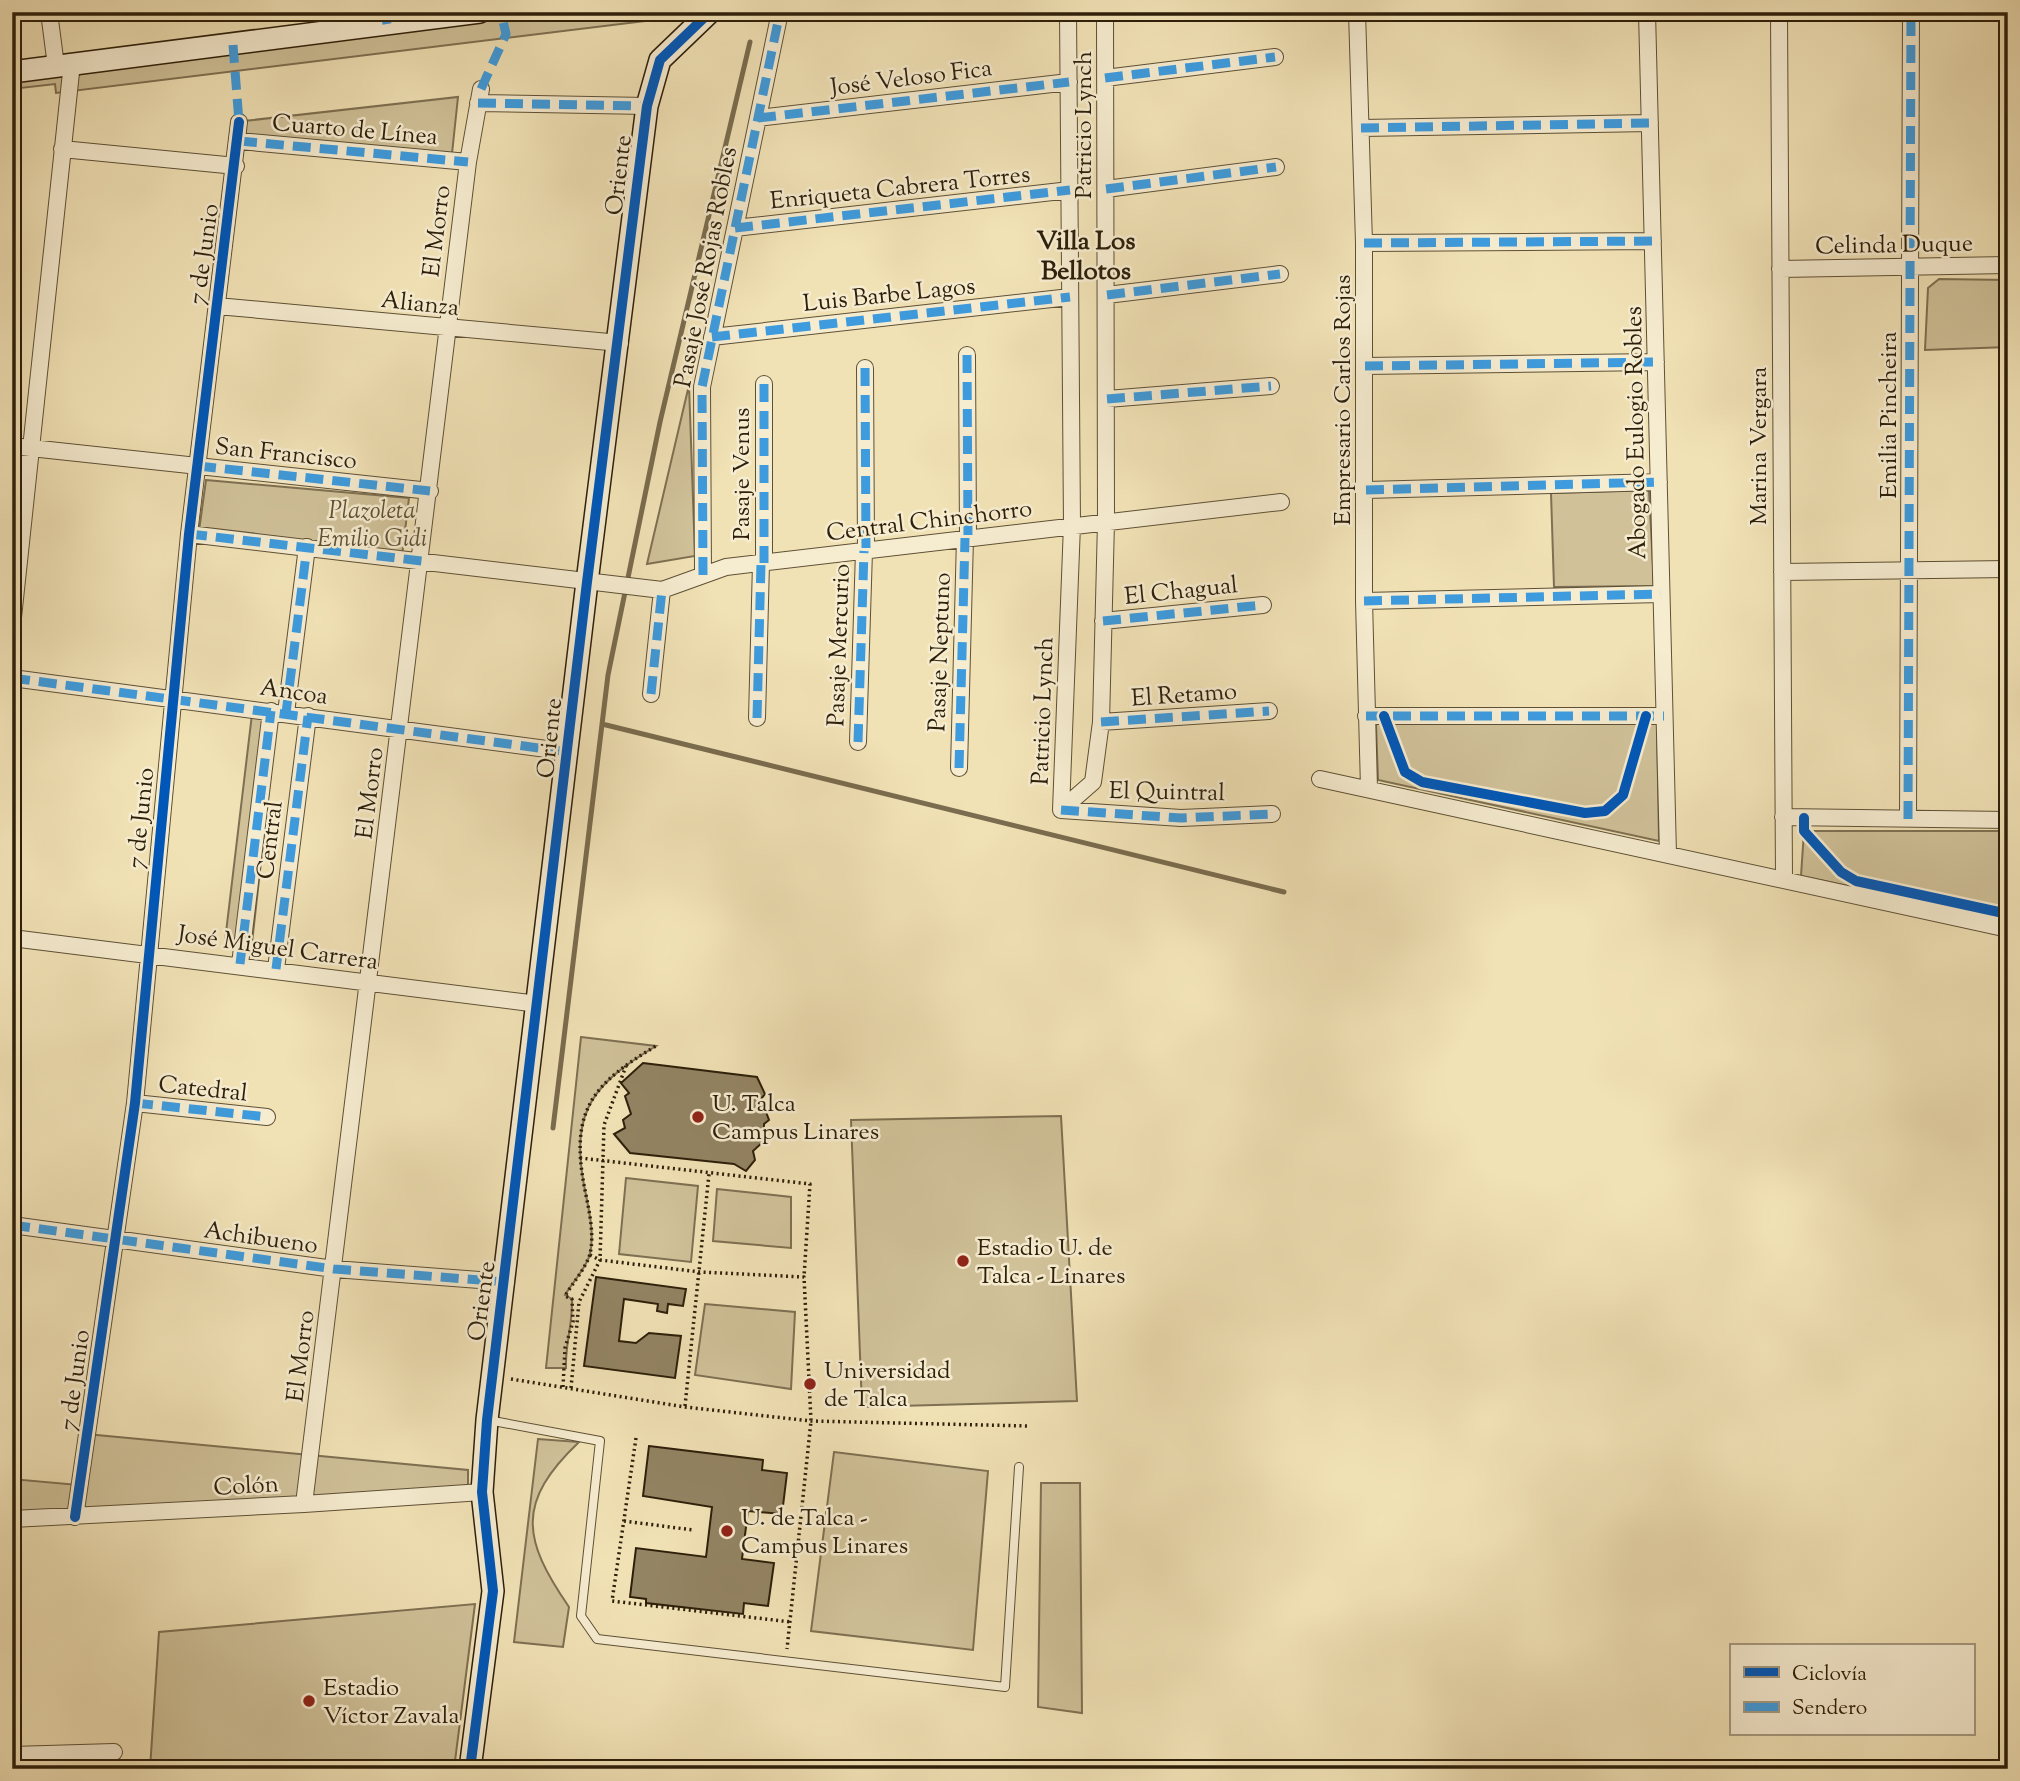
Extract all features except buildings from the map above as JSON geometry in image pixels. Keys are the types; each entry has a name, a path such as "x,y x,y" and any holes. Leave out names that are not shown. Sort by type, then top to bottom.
{"street":[{"path":"12,627 62,149 64,65 49,12"},
{"path":"12,72 386,18 480,12"},
{"name":"Oriente","path":"470,1769 493,1591 482,1492 487,1420 506,1282 587,582 620,343 648,106 660,60 710,12"},
{"name":"Pasaje José Rojas Robles","path":"703,575 702,387 780,12"},
{"name":"Patricio Lynch","path":"1061,810 1072,525 1069,12"},
{"name":"Patricio Lynch","path":"1061,810 1093,782 1101,722 1107,399 1105,12"},
{"name":"Empresario Carlos Rojas","path":"1357,12 1364,243 1364,601 1369,788"},
{"name":"Abogado Eulogio Robles","path":"1647,12 1668,854"},
{"name":"Marina Vergara","path":"1779,12 1784,879"},
{"name":"Emilia Pincheira","path":"1908,819 1911,12"},
{"path":"1105,78 1275,57"},
{"name":"José Veloso Fica","path":"758,118 1069,82"},
{"name":"El Morro","path":"304,1504 367,982 422,561 447,329 468,162 480,96 648,106"},
{"name":"7 de Junio","path":"75,1517 135,1103 189,534 236,166 239,122"},
{"path":"1361,128 1650,123"},
{"name":"Cuarto de Línea","path":"239,141 468,162"},
{"path":"62,149 236,166"},
{"path":"1106,189 1276,167"},
{"name":"Enriqueta Cabrera Torres","path":"735,228 1070,190"},
{"path":"1364,243 1653,241"},
{"name":"Celinda Duque","path":"1780,269 2008,265"},
{"path":"1107,295 1280,274"},
{"name":"Luis Barbe Lagos","path":"712,337 1070,297"},
{"name":"Alianza","path":"217,306 620,343"},
{"name":"Pasaje Neptuno","path":"959,768 967,538 967,355"},
{"path":"1365,366 1656,362"},
{"name":"Pasaje Mercurio","path":"858,742 865,550 865,368"},
{"name":"Pasaje Venus","path":"757,718 763,563 764,384"},
{"path":"1107,399 1271,386"},
{"name":"San Francisco","path":"12,446 430,491"},
{"path":"1366,489 1658,482"},
{"name":"Central Chinchorro","path":"189,534 655,590 720,568 1281,502"},
{"name":"Central","path":"240,964 307,547"},
{"path":"1782,572 2008,569"},
{"path":"651,694 655,590"},
{"path":"1364,601 1661,594"},
{"name":"El Chagual","path":"1103,621 1263,605"},
{"name":"Ancoa","path":"12,678 569,752"},
{"name":"El Retamo","path":"1101,722 1269,711"},
{"name":"Central","path":"276,969 308,716"},
{"path":"1366,716 1664,716"},
{"path":"1320,779 2008,929"},
{"name":"El Quintral","path":"1061,810 1181,818 1272,814"},
{"path":"1783,817 2008,820"},
{"name":"José Miguel Carrera","path":"12,937 538,1004"},
{"name":"Catedral","path":"135,1103 267,1117"},
{"name":"Achibueno","path":"12,1225 334,1269 506,1282"},
{"name":"Colón","path":"12,1519 482,1492"},
{"path":"12,1755 114,1752"}],"lane":[{"path":"487,1420 600,1441 581,1616 597,1639 786,1659 1005,1687 1019,1467"}],"path":[{"path":"563,1387 565,1349 573,1322 572,1299 565,1296 590,1255 590,1212 580,1158 586,1107 605,1081 626,1064 656,1046"},
{"path":"571,1389 579,1302 600,1260 604,1125 626,1064"},
{"path":"580,1158 810,1184 804,1277 811,1421 786,1659"},
{"path":"685,1407 709,1174"},
{"path":"590,1255 600,1260 700,1272 804,1277"},
{"path":"492,1376 685,1407 811,1421 1028,1426"},
{"path":"636,1438 612,1601 791,1622"},
{"path":"624,1521 693,1530"}],"green space":[{"path":"542,12 719,12 56,93 55,84 12,89 12,75"},
{"path":"458,97 451,163 244,139 244,121"},
{"path":"1939,279 2008,280 2008,347 1925,350 1928,288"},
{"path":"689,385 695,556 647,564"},
{"name":"Plazoleta Emilio Gidi","path":"206,480 409,498 402,556 199,531"},
{"path":"1649,490 1654,586 1554,587 1551,493"},
{"path":"252,714 277,717 252,943 225,941"},
{"path":"1376,724 1657,724 1659,841 1378,780"},
{"path":"1804,831 2008,831 2008,920 1801,876"},
{"path":"581,1037 656,1046 635,1059 603,1086 585,1117 581,1136 581,1159 592,1237 590,1254 565,1295 572,1299 566,1368 546,1368"},
{"name":"Estadio U. de Talca - Linares","path":"1061,1116 1077,1401 862,1407 851,1120"},
{"path":"626,1178 698,1186 691,1262 619,1254"},
{"path":"717,1189 791,1197 791,1248 713,1241"},
{"path":"705,1304 795,1312 791,1389 695,1375"},
{"path":"86,1434 468,1470 468,1489 12,1512 12,1479 78,1485"},
{"path":"538,1439 579,1442 544,1484 536,1503 533,1522 535,1541 542,1561 569,1607 563,1647 514,1642"},
{"path":"834,1452 988,1471 973,1650 811,1631"},
{"path":"1041,1483 1080,1483 1082,1713 1038,1707"},
{"name":"Estadio Víctor Zavala","path":"475,1604 454,1769 150,1769 159,1632"}],"waterway":[{"path":"553,1128 608,675 660,422 750,42"},
{"path":"602,724 1284,892"}],"marked path":[{"path":"385,12 387,24"},
{"path":"481,89 506,34 501,12"},
{"path":"703,575 702,387 780,12"},
{"path":"1908,819 1911,12"},
{"path":"233,45 239,122"},
{"path":"1105,78 1275,57"},
{"path":"758,118 1069,82"},
{"path":"478,103 647,106"},
{"path":"1361,128 1650,123"},
{"path":"239,141 468,162"},
{"path":"1106,189 1276,167"},
{"path":"735,228 1070,190"},
{"path":"1364,243 1653,241"},
{"path":"1107,295 1280,274"},
{"path":"712,337 1070,297"},
{"path":"967,355 968,538"},
{"path":"1365,366 1656,362"},
{"path":"865,368 866,550"},
{"path":"764,384 764,563"},
{"path":"1107,399 1271,386"},
{"path":"198,466 430,491"},
{"path":"1366,490 1659,482"},
{"path":"189,534 422,561"},
{"path":"959,768 965,538"},
{"path":"286,713 307,547"},
{"path":"858,742 864,551"},
{"path":"757,718 761,563"},
{"path":"651,694 662,590"},
{"path":"1364,601 1661,594"},
{"path":"1103,621 1263,605"},
{"path":"12,678 569,752"},
{"path":"240,964 271,711"},
{"path":"1101,722 1269,711"},
{"path":"276,969 308,716"},
{"path":"1366,716 1664,716"},
{"path":"1061,810 1181,818 1272,814"},
{"path":"135,1103 267,1117"},
{"path":"12,1225 334,1269 506,1282"}],"cycle path":[{"path":"470,1769 493,1591 482,1492 487,1420 647,106 660,60 710,12"},
{"path":"75,1517 135,1103 189,534 239,122"},
{"path":"1384,716 1405,772 1422,782 1585,813 1605,811 1623,795 1646,716"},
{"path":"1804,818 1804,831 1841,872 1856,881 2008,914"}],"place":[{"name":"U. Talca Campus Linares","path":"698,1117"},
{"name":"Estadio U. de Talca - Linares","path":"963,1261"},
{"name":"Universidad de Talca","path":"810,1384"},
{"name":"U. de Talca - Campus Linares","path":"727,1531"},
{"name":"Estadio Víctor Zavala","path":"309,1701"}],"district":[{"name":"Villa Los Bellotos","path":"1086,255"}]}
